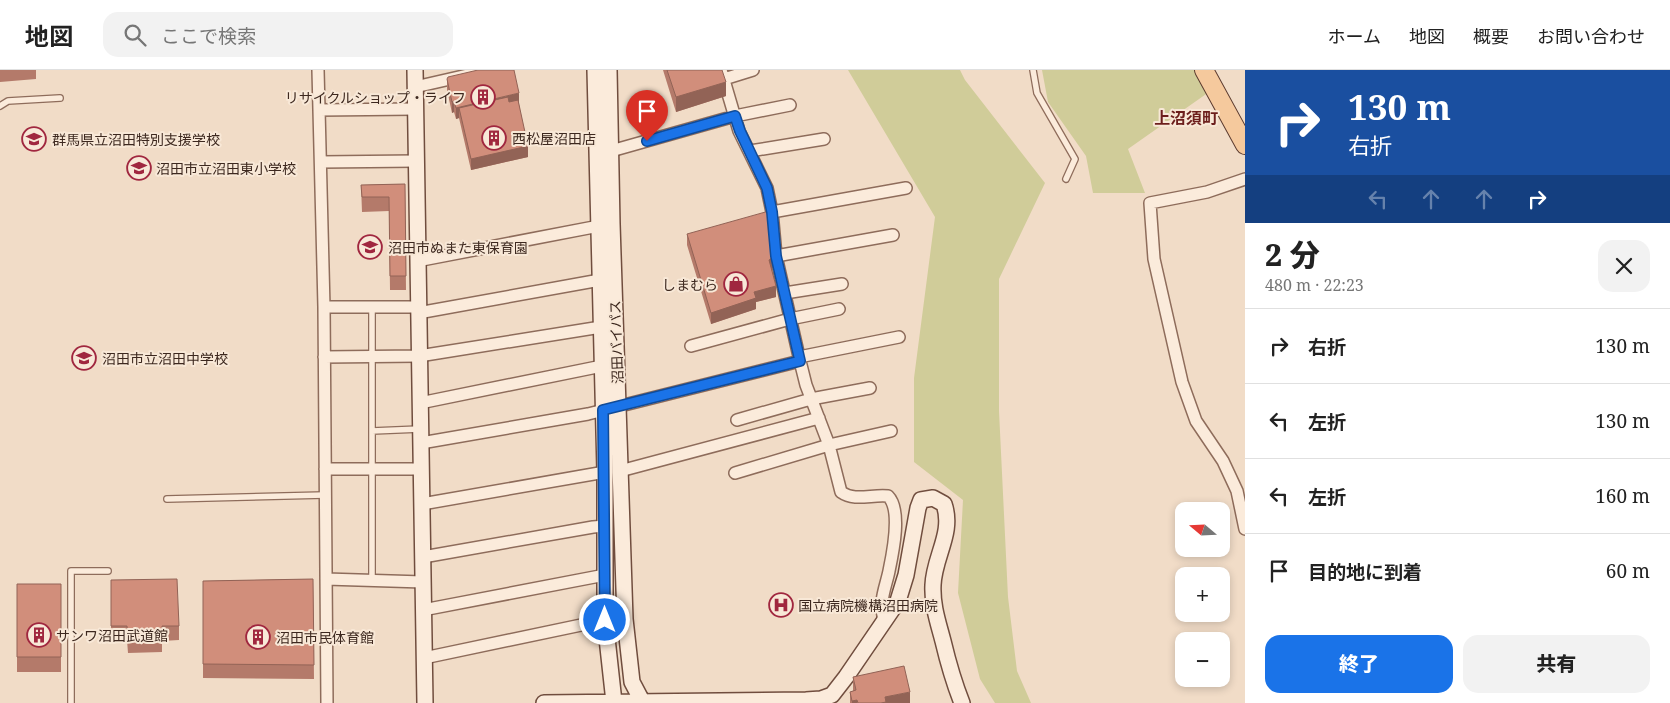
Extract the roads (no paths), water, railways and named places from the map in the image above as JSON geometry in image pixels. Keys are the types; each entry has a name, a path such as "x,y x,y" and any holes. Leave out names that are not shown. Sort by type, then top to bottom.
{"main road":[{"path":"1204,70 1245,145"}],"street":[{"path":"318,70 324,307 327,703"},
{"path":"415,70 425,703"},
{"path":"415,87 490,70"},
{"name":"沼田バイパス","path":"595,70 602,366 611,408 620,471 625,619 632,682 642,702"},
{"name":"沼田バイパス","path":"609,70 611,151 611,408 604,472 605,620 614,702"},
{"path":"753,70 722,75 740,131 767,188 772,212 776,256 799,359 811,399 829,445 841,492 856,498 888,496 895,507 895,534 890,569 882,602 884,621"},
{"path":"611,151 735,116 790,105"},
{"path":"319,110 415,108"},
{"path":"750,151 824,139"},
{"path":"320,162 416,161"},
{"path":"1245,179 1207,192 1150,203 1154,259 1182,382 1196,421 1223,460 1237,491 1245,529"},
{"path":"772,212 906,188"},
{"path":"417,261 599,226"},
{"path":"776,256 893,235"},
{"path":"324,307 372,307 418,310 600,280"},
{"path":"785,293 842,284"},
{"path":"691,346 790,318 839,309"},
{"path":"324,357 419,356 601,327"},
{"path":"421,436 611,408 799,359 899,337"},
{"path":"420,402 602,366"},
{"path":"737,420 811,399 870,388"},
{"path":"620,471 819,418"},
{"path":"735,473 829,445 891,431"},
{"path":"326,469 421,469"},
{"path":"422,504 604,472"},
{"path":"544,703 821,702 832,695 837,689 898,601 906,575 918,508 922,500 933,498 944,504 948,514 948,524 944,543 934,570 933,607 954,683 962,703"},
{"path":"422,557 593,526 605,526"},
{"path":"423,610 605,576"},
{"path":"326,579 423,582"},
{"path":"424,658 605,620"}],"lane":[{"path":"1033,70 1037,93 1074,159 1066,179"},
{"path":"0,106 8,100 60,98"},
{"path":"372,307 372,580"},
{"path":"372,431 421,436"},
{"path":"168,499 326,495"},
{"path":"71,703 70,571 108,571"}],"place":[{"name":"リサイクルショップ・ライフ","path":"483,97"},
{"name":"西松屋沼田店","path":"494,138"},
{"name":"群馬県立沼田特別支援学校","path":"34,139"},
{"name":"沼田市立沼田東小学校","path":"139,168"},
{"name":"沼田市ぬまた東保育園","path":"370,247"},
{"name":"しまむら","path":"736,284"},
{"name":"沼田市立沼田中学校","path":"84,358"},
{"name":"国立病院機構沼田病院","path":"781,605"},
{"name":"サンワ沼田武道館","path":"39,635"},
{"name":"沼田市民体育館","path":"258,637"}],"district":[{"name":"上沼須町","path":"1186,118"}]}
